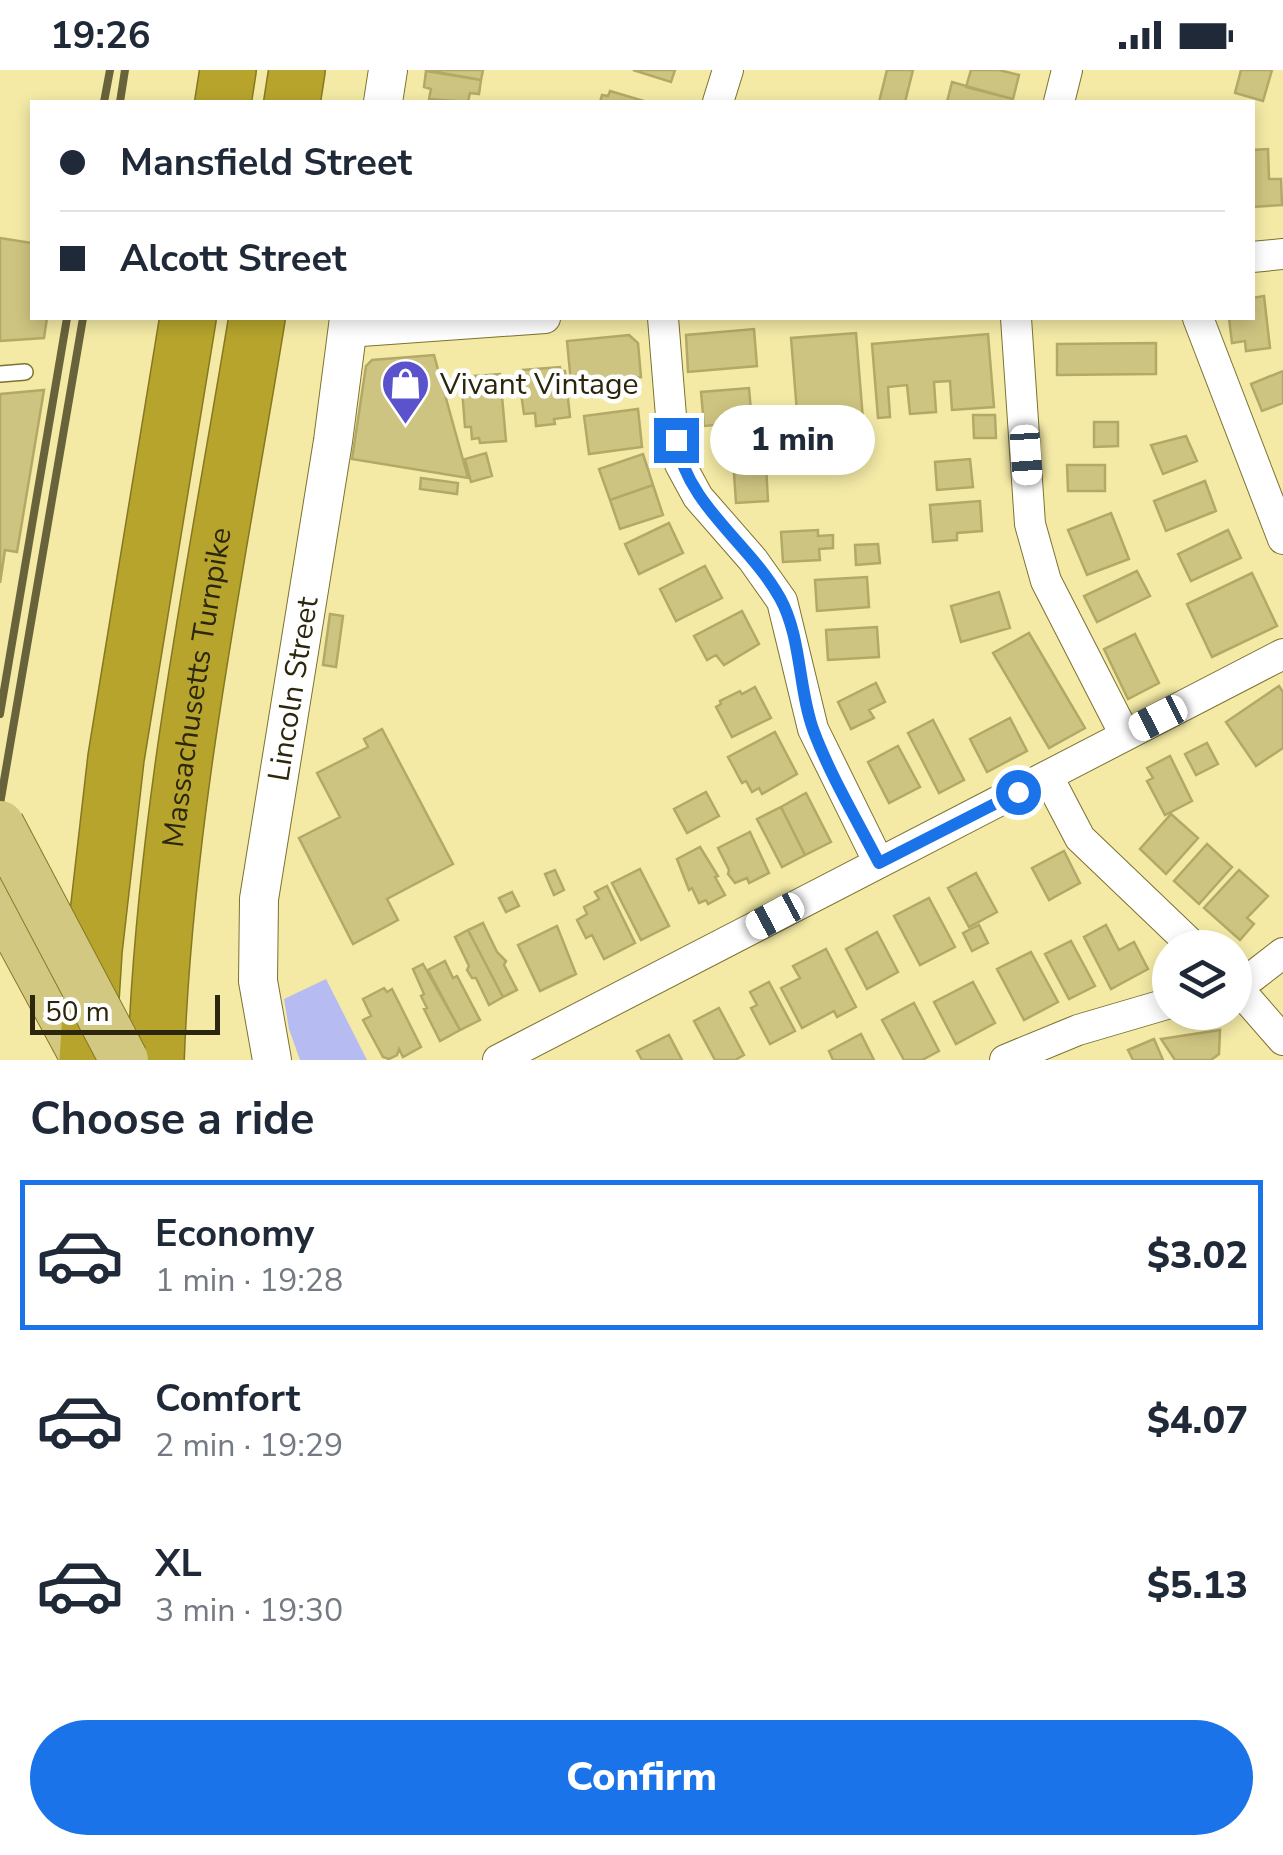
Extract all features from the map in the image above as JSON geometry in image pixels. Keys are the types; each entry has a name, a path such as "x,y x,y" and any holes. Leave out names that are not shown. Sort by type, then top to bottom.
{"highway":[{"path":"223,100 228,70"},
{"path":"292,100 297,70"},
{"path":"86,1060 113,778 188,320"},
{"name":"Massachusetts Turnpike","path":"156,1060 165,923 180,800 257,320"}],"main road":[{"path":"0,825 124,1060"},
{"path":"0,901 86,1060"}],"street":[{"path":"382,100 388,70"},
{"path":"719,100 728,70"},
{"path":"1060,100 1067,70"},
{"path":"1255,257 1283,254"},
{"path":"348,325 489,320"},
{"path":"663,320 671,416 680,464 698,497 754,560 782,600 813,730 879,863"},
{"path":"1016,320 1030,524 1046,581 1125,735"},
{"path":"1199,320 1283,538"},
{"name":"Lincoln Street","path":"272,1060 258,981 259,898 348,325"},
{"path":"498,1060 1283,654"},
{"path":"1048,777 1080,838 1176,930"},
{"path":"1252,976 1283,954"},
{"path":"1252,1004 1283,1040"},
{"path":"1005,1060 1078,1030 1152,1008"}],"lane":[{"path":"0,374 25,372"}],"shaded area":[{"path":"326,979 367,1060 300,1060 284,999"}],"building":[{"path":"426,70 483,70 481,80"},
{"path":"633,70 675,70 671,82"},
{"path":"887,70 913,70 906,100 880,100"},
{"path":"971,70 1019,75 1013,99 966,87"},
{"path":"1241,70 1272,70 1263,101 1235,93"},
{"path":"426,71 481,80 479,94 470,93 468,100 429,99 431,89 424,87"},
{"path":"952,82 1013,99 1013,100 948,100"},
{"path":"610,91 640,100 601,100 602,95 608,96"},
{"path":"1268,149 1269,179 1281,179 1282,205 1255,207 1255,150"},
{"path":"0,238 30,243 30,320 47,320 44,338 0,341"},
{"path":"1264,296 1270,348 1246,351 1245,341 1232,343 1229,320 1255,320 1255,298"},
{"path":"754,329 757,366 688,372 686,335"},
{"path":"856,333 864,432 799,437 791,338"},
{"path":"988,334 994,407 952,410 950,381 934,382 936,412 910,414 907,385 888,387 890,417 878,418 872,344"},
{"path":"629,335 638,343 641,377 571,383 567,341"},
{"path":"1156,343 1156,374 1057,375 1057,344"},
{"name":"Vivant Vintage","path":"434,355 468,478 352,459 366,366 372,360"},
{"path":"560,367 565,371 570,417 536,426 535,413 524,414 519,380 523,379 523,370"},
{"path":"1283,371 1283,403 1262,411 1251,384"},
{"path":"500,374 506,441 480,443 479,438 472,439 471,427 465,427 461,377"},
{"path":"749,388 752,422 704,426 701,392"},
{"path":"44,390 17,552 5,550 0,583 0,394"},
{"path":"638,409 642,447 589,454 584,416"},
{"path":"973,415 995,415 996,438 974,438"},
{"path":"1094,422 1118,422 1118,446 1094,447"},
{"path":"1186,436 1197,461 1163,474 1151,445"},
{"path":"765,447 768,501 736,503 733,458 749,457 748,448"},
{"path":"486,453 492,476 471,482 465,459"},
{"path":"643,454 653,485 610,500 599,469"},
{"path":"970,459 973,487 937,490 935,462"},
{"path":"1067,465 1105,465 1105,491 1068,491"},
{"path":"421,478 458,483 457,494 420,489"},
{"path":"1205,481 1216,511 1166,531 1154,501"},
{"path":"653,485 663,515 620,529 610,500"},
{"path":"980,501 982,531 957,533 957,540 933,542 930,505"},
{"path":"1111,513 1129,559 1087,575 1068,530"},
{"path":"669,523 683,553 639,574 625,544"},
{"path":"818,530 818,536 833,535 833,548 819,549 820,560 783,562 781,532"},
{"path":"1228,530 1241,558 1191,581 1178,554"},
{"path":"878,544 880,563 856,565 855,545"},
{"path":"705,566 722,598 676,621 660,589"},
{"path":"1137,571 1150,596 1097,622 1084,596"},
{"path":"1252,573 1277,626 1212,657 1187,604"},
{"path":"867,577 869,607 817,611 815,580"},
{"path":"999,592 1010,628 961,642 951,606"},
{"path":"742,611 759,644 724,665 716,655 707,660 694,636"},
{"path":"330,614 343,616 336,667 323,665"},
{"path":"877,627 879,657 828,660 826,630"},
{"path":"1029,633 1085,728 1049,748 993,653"},
{"path":"1135,634 1159,683 1128,699 1104,649"},
{"path":"876,683 885,702 869,710 874,718 851,729 838,702"},
{"path":"1279,686 1283,692 1283,748 1256,766 1226,722"},
{"path":"755,687 771,718 732,737 716,707 720,701"},
{"path":"1010,718 1027,751 987,772 970,739"},
{"path":"933,720 964,780 939,793 908,733"},
{"path":"382,729 453,864 387,899 398,920 353,944 299,838 340,817 317,773 368,747 364,739"},
{"path":"775,732 797,774 762,794 759,788 752,792 746,781 742,783 728,757"},
{"path":"1207,743 1218,764 1196,775 1185,754"},
{"path":"898,746 920,787 889,803 868,762"},
{"path":"1170,756 1192,801 1165,815 1147,781 1153,778 1147,768"},
{"path":"706,792 719,816 687,833 674,809"},
{"path":"806,793 831,842 805,855 781,807"},
{"path":"781,807 805,855 782,867 757,819"},
{"path":"1171,814 1198,838 1166,874 1140,849"},
{"path":"750,832 769,873 749,883 747,878 735,883 718,848"},
{"path":"1207,844 1232,867 1199,904 1174,881"},
{"path":"700,847 725,895 708,904 706,900 699,903 692,888 689,890 677,859"},
{"path":"1064,851 1080,883 1049,900 1032,868"},
{"path":"640,869 669,926 641,940 612,883"},
{"path":"555,870 564,890 554,895 545,874"},
{"path":"1239,870 1268,896 1247,918 1254,924 1249,930 1229,930 1204,908"},
{"path":"976,873 997,912 969,927 948,888"},
{"path":"607,886 635,943 604,959 592,935 586,938 577,920 587,914 584,907 599,899 595,892"},
{"path":"512,892 519,906 506,912 499,898"},
{"path":"929,898 955,947 920,965 894,916"},
{"path":"483,923 497,952 506,961 504,965 517,990 503,997 468,930"},
{"path":"979,925 988,943 972,951 963,933"},
{"path":"1106,925 1119,950 1134,942 1148,969 1111,989 1084,937"},
{"path":"557,926 576,974 540,991 518,945"},
{"path":"468,930 503,997 489,1005 476,978 467,970 469,966 455,937"},
{"path":"877,932 898,972 867,989 846,949"},
{"path":"1071,941 1095,986 1069,999 1045,954"},
{"path":"826,949 856,1007 837,1017 834,1011 802,1028 781,988 800,978 793,966"},
{"path":"1031,952 1058,1002 1024,1020 997,969"},
{"path":"445,961 480,1020 460,1030 428,970"},
{"path":"423,964 460,1030 440,1041 424,1009 424,994 413,969"},
{"path":"769,982 795,1031 770,1044 751,1008 757,1005 750,992"},
{"path":"973,982 995,1023 956,1044 934,1002"},
{"path":"384,988 387,992 392,989 421,1047 403,1057 399,1049 389,1059 383,1057 363,1020 371,1016 363,999"},
{"path":"914,1003 939,1051 922,1060 904,1060 882,1020"},
{"path":"719,1008 744,1055 735,1060 715,1060 694,1021"},
{"path":"1220,1030 1219,1054 1211,1060 1175,1060 1161,1039"},
{"path":"861,1034 874,1060 833,1060 829,1051"},
{"path":"669,1035 682,1060 642,1060 637,1051"},
{"path":"1154,1039 1163,1060 1133,1060 1128,1050"}],"railway":[{"path":"104,100 110,70"},
{"path":"120,100 125,70"},
{"path":"0,714 67,320"},
{"path":"0,804 83,320"}],"place":[{"name":"Vivant Vintage","path":"405,426"}],"route":[{"path":"676,440 680,464 698,497 754,560 782,600 813,730 879,863 1018,792"}]}
